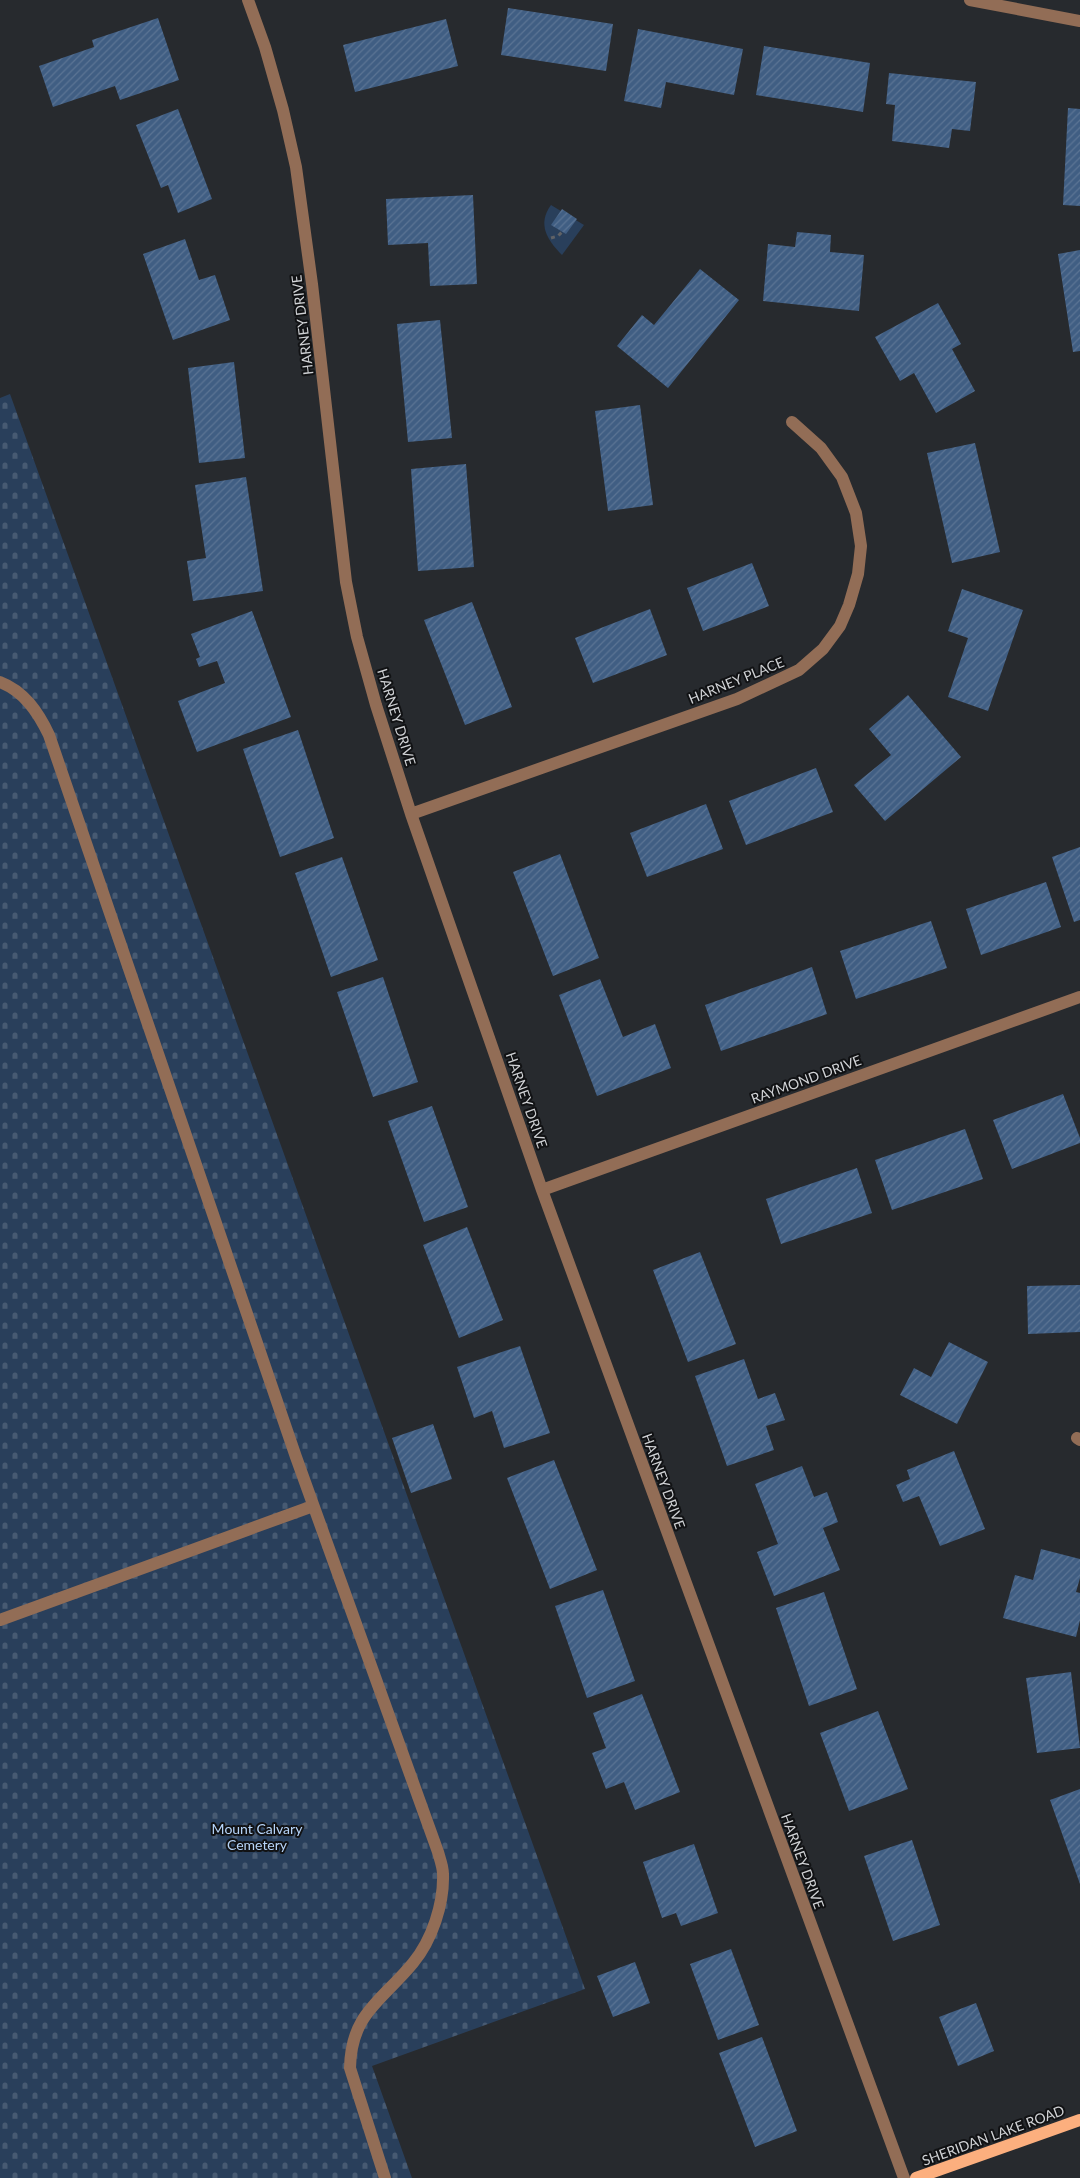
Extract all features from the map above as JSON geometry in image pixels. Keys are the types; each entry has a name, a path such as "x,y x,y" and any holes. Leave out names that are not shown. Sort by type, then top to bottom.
{"main road":[{"name":"SHERIDAN LAKE ROAD","path":"916,2178 1080,2120"}],"street":[{"name":"HARNEY DRIVE","path":"248,0 265,47 284,110 296,167 310,266 346,582 357,637 412,814 542,1190 904,2178"},
{"path":"970,0 1080,21"},
{"name":"HARNEY PLACE","path":"412,814 737,698 799,670 823,649 840,626 849,605 858,574 860,546 856,513 842,477 821,448 792,422"},
{"path":"0,682 17,691 29,702 40,717 49,735 314,1506 430,1827 443,1873 438,1910 429,1938 414,1962 371,2007 360,2022 350,2053 350,2068 385,2178"},
{"name":"RAYMOND DRIVE","path":"542,1190 1080,996"},
{"path":"0,1620 314,1506"}],"path":[{"path":"552,238 562,232"}],"green space":[{"path":"551,205 584,225 562,255 548,238 544,225"},
{"name":"Mount Calvary Cemetery","path":"10,394 585,1989 372,2066 412,2178 0,2178 0,398"}],"building":[{"path":"508,8 613,24 606,71 501,55"},
{"path":"158,18 179,80 120,100 115,86 53,107 39,66 94,47 92,40"},
{"path":"446,19 458,66 355,92 343,45"},
{"path":"638,29 743,49 734,95 666,82 661,108 624,101"},
{"path":"764,46 870,63 863,112 756,95"},
{"path":"889,73 976,82 970,131 952,129 949,148 892,141 895,105 886,104"},
{"path":"1068,108 1080,109 1080,206 1063,205"},
{"path":"178,109 212,199 178,213 168,185 161,188 136,125"},
{"path":"473,195 477,284 430,286 428,243 388,245 386,199"},
{"path":"562,209 577,219 566,234 551,225"},
{"path":"797,232 831,235 830,252 864,255 859,311 763,301 768,244 795,247"},
{"path":"185,239 199,280 215,275 230,320 173,340 143,254"},
{"path":"1080,250 1080,351 1073,352 1058,254"},
{"path":"700,269 739,300 668,388 617,346 642,315 654,325"},
{"path":"938,303 961,344 952,349 975,391 936,413 914,373 900,381 875,337"},
{"path":"440,320 452,438 408,442 397,324"},
{"path":"234,362 245,458 199,463 188,368"},
{"path":"640,405 653,505 608,511 595,411"},
{"path":"975,443 1000,552 952,563 927,453"},
{"path":"466,464 474,567 418,571 411,469"},
{"path":"246,477 263,591 193,601 187,561 206,558 195,485"},
{"path":"752,563 769,606 703,631 687,588"},
{"path":"962,589 1023,610 988,711 948,697 968,638 948,631"},
{"path":"472,602 512,707 465,725 424,620"},
{"path":"650,609 667,655 593,683 575,638"},
{"path":"252,611 291,717 197,752 178,701 225,683 217,661 199,667 196,659 200,657 191,634"},
{"path":"908,695 961,757 885,821 854,785 891,755 869,729"},
{"path":"298,730 334,838 280,857 243,749"},
{"path":"816,768 833,812 746,845 729,801"},
{"path":"706,804 723,849 647,877 630,833"},
{"path":"1080,847 1080,920 1074,922 1052,857"},
{"path":"560,854 599,958 553,976 513,872"},
{"path":"342,857 378,960 331,977 295,873"},
{"path":"1046,882 1061,927 981,955 966,909"},
{"path":"931,921 947,968 856,999 840,951"},
{"path":"812,967 827,1014 721,1051 705,1005"},
{"path":"383,977 418,1082 373,1097 337,992"},
{"path":"600,979 623,1037 655,1024 671,1068 597,1096 559,995"},
{"path":"1063,1094 1080,1138 1080,1143 1012,1169 993,1120"},
{"path":"432,1106 468,1207 424,1222 388,1121"},
{"path":"965,1129 983,1179 892,1210 875,1160"},
{"path":"857,1168 872,1213 781,1244 766,1199"},
{"path":"467,1227 503,1320 459,1338 423,1245"},
{"path":"700,1252 736,1344 688,1362 653,1270"},
{"path":"1080,1285 1080,1332 1028,1334 1027,1286"},
{"path":"949,1342 988,1362 957,1424 900,1395 914,1368 931,1377"},
{"path":"520,1346 550,1433 504,1448 492,1411 474,1418 457,1367"},
{"path":"744,1359 758,1399 775,1393 785,1420 766,1426 774,1450 727,1466 695,1376"},
{"path":"433,1424 452,1479 411,1493 392,1438"},
{"path":"954,1451 985,1529 940,1546 919,1496 903,1502 896,1485 910,1479 907,1470"},
{"path":"554,1460 597,1570 550,1589 507,1478"},
{"path":"802,1466 814,1497 827,1492 838,1522 823,1528 840,1570 774,1596 757,1552 778,1544 755,1484"},
{"path":"1041,1549 1080,1559 1080,1578 1076,1592 1080,1593 1080,1620 1076,1637 1003,1618 1015,1575 1033,1580"},
{"path":"603,1590 635,1681 587,1698 555,1606"},
{"path":"824,1592 857,1689 809,1706 776,1608"},
{"path":"1071,1672 1080,1748 1037,1753 1026,1678"},
{"path":"642,1694 680,1792 635,1810 624,1782 606,1789 592,1753 606,1748 593,1713"},
{"path":"878,1711 908,1789 849,1811 820,1733"},
{"path":"1080,1789 1080,1884 1050,1800"},
{"path":"912,1840 940,1925 893,1941 864,1856"},
{"path":"694,1844 718,1913 681,1926 676,1913 662,1918 643,1862"},
{"path":"731,1949 759,2025 718,2040 690,1964"},
{"path":"635,1962 650,2003 613,2017 597,1976"},
{"path":"976,2003 994,2051 958,2066 939,2017"},
{"path":"762,2037 797,2131 755,2147 719,2053"}]}
